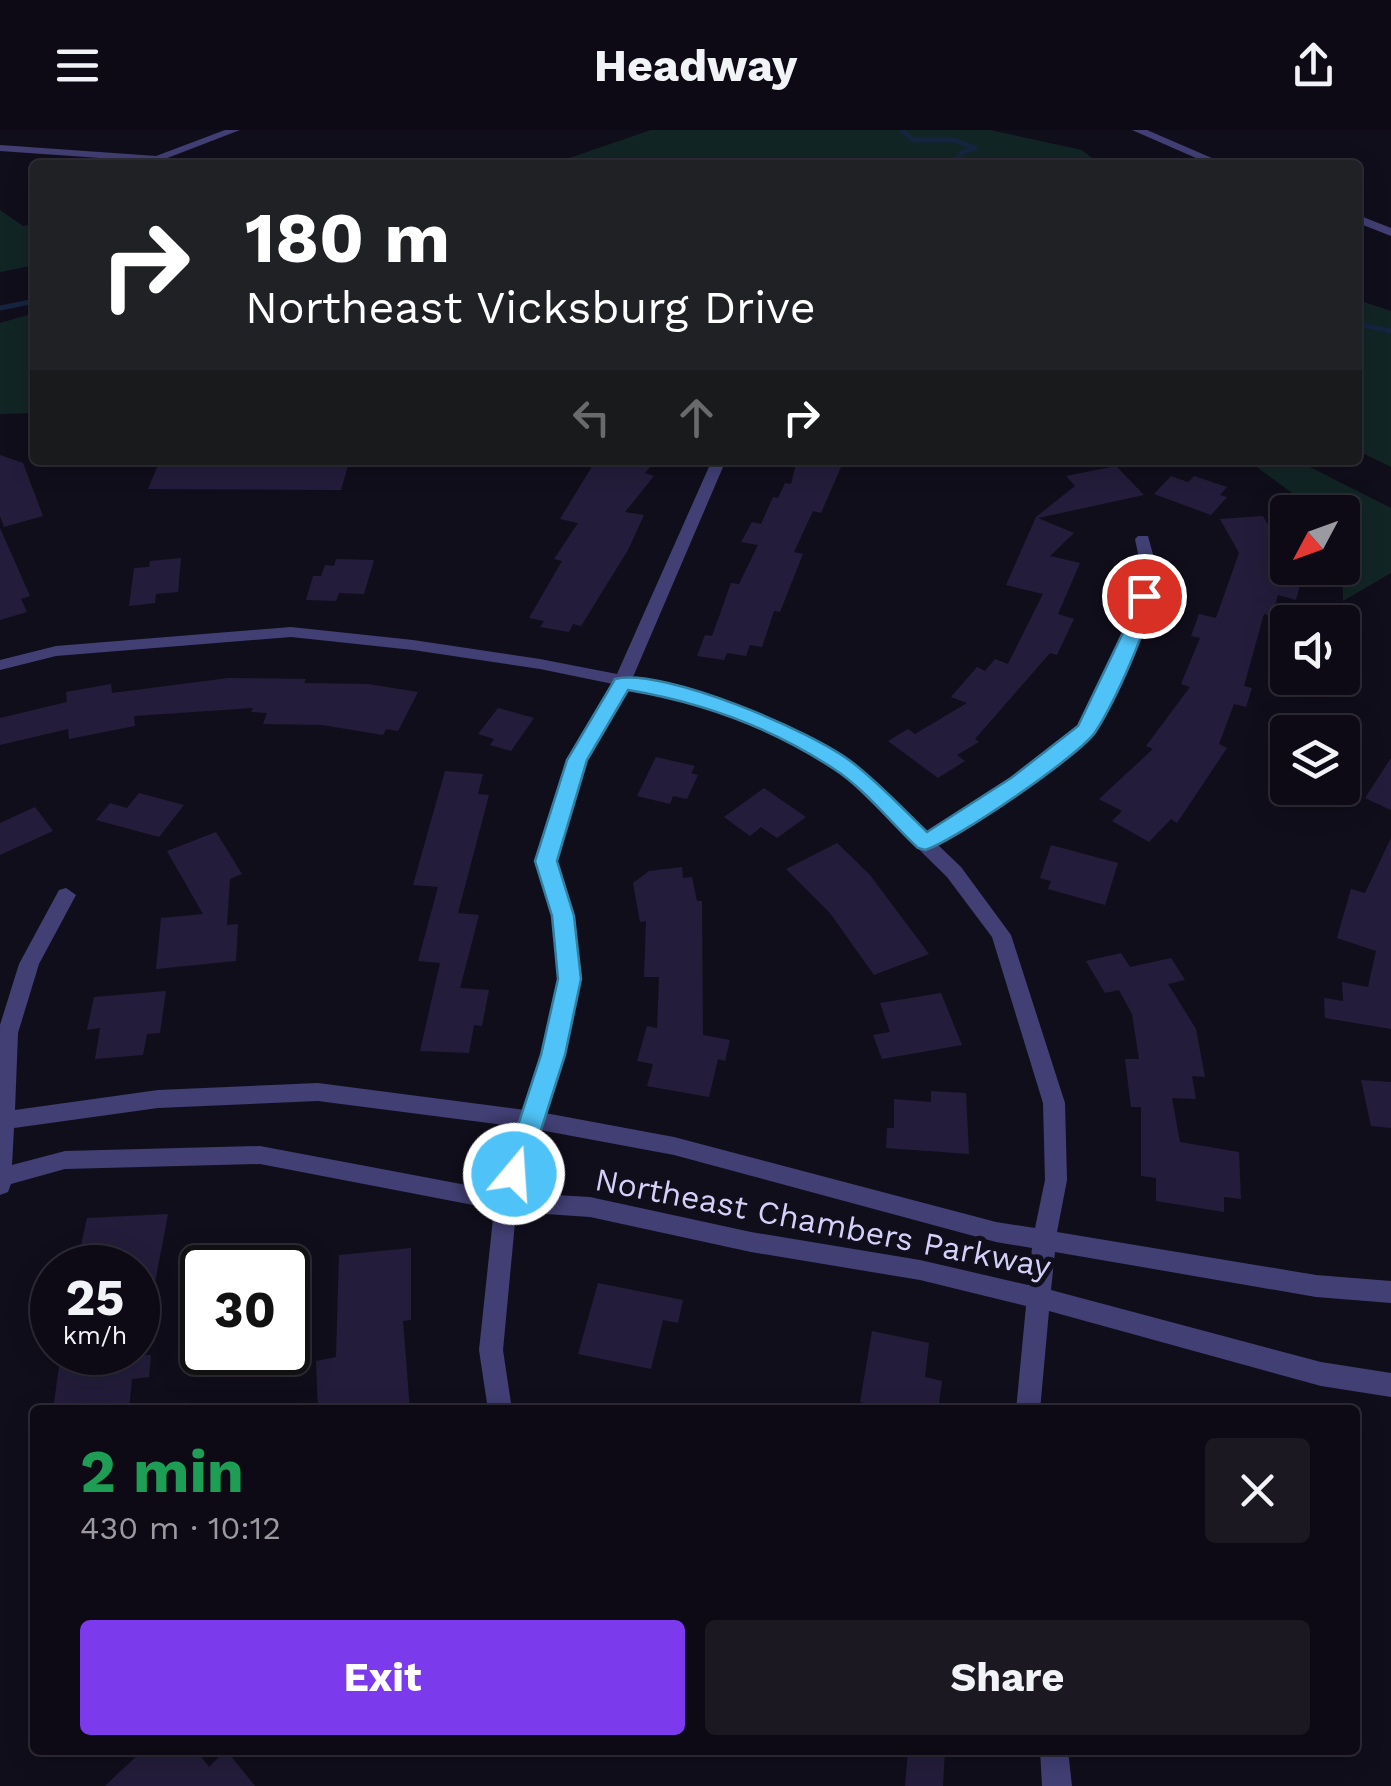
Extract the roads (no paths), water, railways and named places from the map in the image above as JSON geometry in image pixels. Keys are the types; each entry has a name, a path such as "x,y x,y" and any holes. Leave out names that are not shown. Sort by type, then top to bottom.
{"street":[{"path":"0,148 134,160 157,158 235,130"},
{"path":"1136,130 1210,160"},
{"path":"1362,221 1391,232"},
{"path":"499,1405 491,1350 506,1202 553,1055 570,979 563,916 546,861 577,760 622,683 718,465"},
{"path":"925,843 1018,783 1086,730 1139,618 1150,573 1143,538"},
{"path":"0,665 56,651 194,636 291,632 540,664 682,693 769,725 844,766 954,872 1001,935 1054,1103 1056,1180 1044,1240 1028,1405"},
{"path":"0,1180 8,1033 28,964 66,896"},
{"name":"Northeast Chambers Parkway","path":"2,1121 158,1099 318,1092 532,1120 674,1146 874,1201 1044,1240 1316,1286 1391,1292"},
{"name":"Northeast Chambers Parkway","path":"0,1180 64,1160 260,1155 506,1202 590,1207 751,1242 920,1270 1321,1374 1391,1386"},
{"path":"1054,1755 1057,1786"}],"waterway":[{"path":"902,130 913,140 954,140 975,148 956,160"},
{"path":"0,308 30,302"},
{"path":"1362,325 1391,331"}]}
